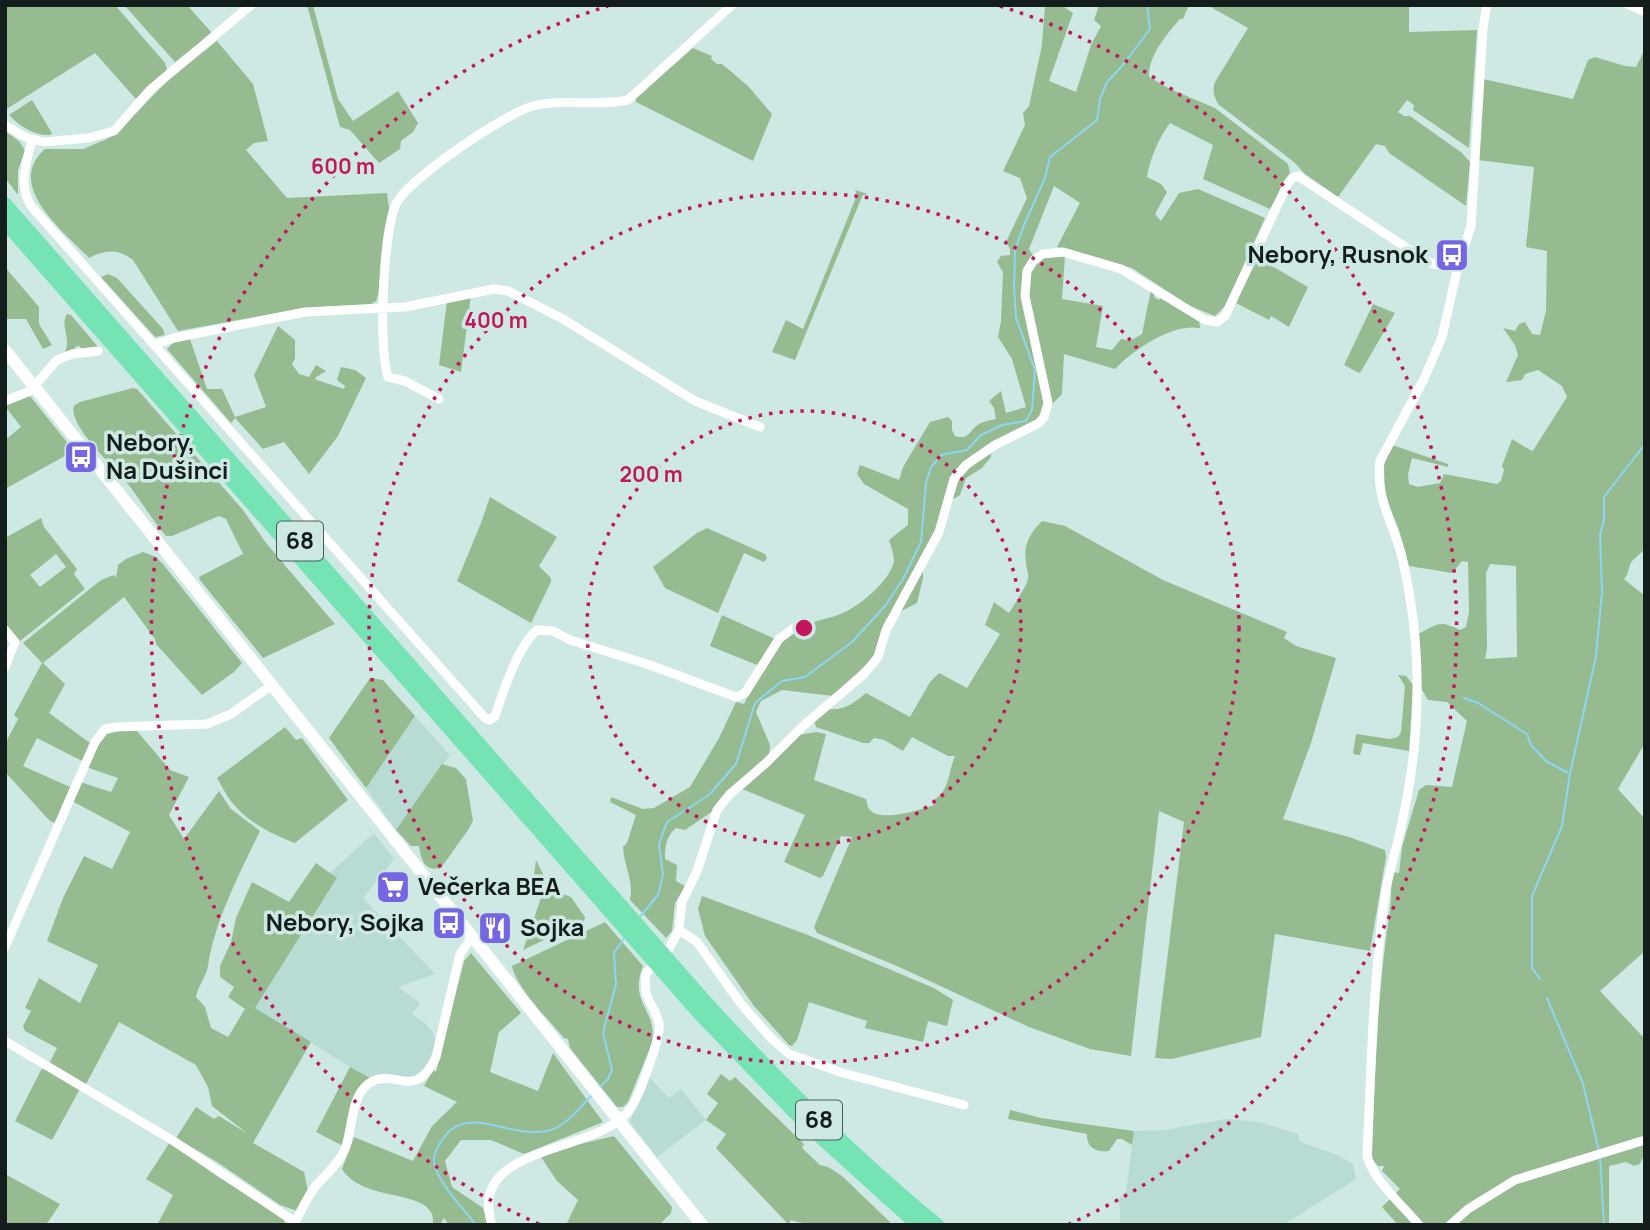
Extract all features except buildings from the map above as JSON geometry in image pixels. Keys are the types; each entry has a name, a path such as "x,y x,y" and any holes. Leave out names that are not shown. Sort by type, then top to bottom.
{"highway":[{"name":"68","path":"5,204 605,898"},
{"name":"68","path":"5,222 804,1122 918,1225"},
{"name":"68","path":"686,990 830,1131 937,1225"}],"main road":[{"path":"5,350 702,1225"}],"street":[{"path":"5,125 32,140 51,142 88,138 114,131 150,90 251,5"},
{"path":"439,399 405,381 388,377 384,361 381,302 396,204 408,188 514,112 558,102 611,104 628,100 732,5"},
{"path":"1419,1225 1380,1181 1367,1156 1375,988 1387,883 1411,776 1417,696 1414,635 1405,572 1382,500 1378,476 1380,461 1424,379 1442,337 1458,266 1471,226 1483,28 1487,5"},
{"path":"1629,5 1645,12"},
{"path":"32,140 23,174 26,197 32,206 485,718 490,720 495,716 524,648 537,630 553,631 569,640 650,664 736,697 745,693 779,639 802,622"},
{"path":"492,1225 487,1209 496,1180 545,1150 613,1126 632,1107 657,1042 660,1026 645,994 646,973 667,952 679,930 682,902 697,871 717,810 729,795 803,726 864,674 878,657 886,629 939,532 954,479 967,465 995,445 1029,429 1044,417 1048,403 1025,296 1027,271 1034,260 1043,254 1063,252 1121,268 1205,320 1217,322 1225,316 1288,183 1298,176 1425,260 1458,266"},
{"path":"153,345 174,338 306,312 430,303 494,289 508,291 564,319 695,401 760,427"},
{"path":"5,401 35,387 57,360 72,354 98,351"},
{"path":"5,630 15,642 5,667"},
{"path":"5,947 95,742 105,729 207,724 231,714 272,685"},
{"path":"679,930 697,942 741,1004 789,1054 843,1073 964,1105"},
{"path":"5,1041 172,1140 294,1223 314,1189 343,1155 356,1103 363,1089 370,1082 380,1079 408,1082 424,1078 430,1070 436,1057 460,954 472,937"},
{"path":"1450,1225 1468,1209 1514,1180 1645,1140"}],"shaded area":[{"path":"415,716 450,755 396,830 366,788"},
{"path":"374,833 394,859 363,898 435,974 398,987 420,1003 412,1014 427,1025 434,1034 436,1044 427,1068 414,1078 366,1077 255,1008 337,879 330,873"},
{"path":"647,1075 669,1098 681,1089 706,1120 657,1157 630,1122"},
{"path":"1226,1119 1259,1122 1298,1134 1300,1142 1335,1154 1353,1164 1356,1179 1283,1225 1120,1225 1120,1207 1117,1200 1126,1192 1134,1131 1165,1130"}],"green space":[{"path":"5,5 115,5 165,63 167,70 136,99 95,53 5,110"},
{"path":"124,5 187,5 212,33 175,62"},
{"path":"307,5 313,5 338,99 353,121 398,91 418,123 413,132 401,141 400,149 379,163 350,130 340,127"},
{"path":"1045,5 1061,5 1073,13 1049,81 1076,92 1091,45 1101,26 1094,20 1099,5 1189,5 1183,19 1170,31 1155,53 1149,77 1215,108 1288,164 1290,173 1270,209 1203,179 1213,145 1170,123 1159,142 1147,177 1161,184 1167,192 1155,214 1161,221 1179,193 1198,189 1265,218 1225,306 1215,316 1190,306 1132,268 1057,247 1080,203 1054,186 1029,249 1038,264 1044,257 1065,256 1062,299 1103,306 1096,347 1112,350 1121,339 1130,341 1142,334 1151,290 1154,291 1154,297 1159,300 1162,296 1199,319 1200,328 1166,334 1142,346 1115,369 1064,354 1062,394 1035,422 992,444 991,457 982,468 966,478 960,495 944,505 937,531 923,558 923,578 917,603 886,619 873,658 833,696 782,690 761,701 756,712 770,745 769,755 713,811 685,830 676,828 670,834 665,859 677,865 676,881 685,886 675,903 672,931 666,938 630,900 631,886 623,847 627,843 636,815 610,802 611,797 643,809 654,808 690,787 719,738 736,702 744,704 764,665 784,638 805,625 853,607 875,590 888,575 894,561 889,540 908,525 908,509 864,484 857,474 860,465 899,480 903,467 930,422 948,417 952,421 955,436 964,437 979,424 996,419 994,408 989,401 1001,391 1006,413 1026,407 1012,359 998,337 1003,272 997,262 1001,256 1010,255 1006,242 1027,198 1020,178 1003,171 1025,125 1023,113 1029,106 1042,45"},
{"path":"1207,5 1409,5 1409,32 1477,30 1469,148 1413,110 1414,105 1407,100 1398,112 1410,116 1462,153 1470,162 1466,206 1389,153 1385,146 1376,144 1338,197 1305,174 1294,162 1218,104 1214,93 1215,82 1248,28"},
{"path":"217,41 253,84 268,141 254,143 246,150 287,198 387,193 389,208 378,295 376,301 371,304 304,308 178,331 133,260 111,252 89,258 54,222 34,193 31,178 34,163 45,149 83,149 107,139 119,131 168,80"},
{"path":"693,48 712,56 711,59 717,64 722,64 748,86 772,114 753,161 636,102 636,98"},
{"path":"1645,49 1645,549 1631,562 1624,579 1645,596 1645,743 1618,789 1645,819 1645,951 1600,991 1645,1039 1645,1152 1640,1164 1634,1166 1626,1162 1609,1166 1609,1225 1398,1225 1382,1207 1400,1189 1382,1171 1384,1166 1378,1166 1372,1159 1379,1003 1392,877 1393,872 1399,873 1402,847 1419,790 1426,785 1452,787 1467,721 1447,702 1428,700 1421,688 1418,634 1442,624 1460,630 1466,627 1469,612 1468,562 1462,561 1452,573 1409,566 1385,495 1384,465 1392,445 1448,464 1448,467 1412,458 1408,474 1409,484 1418,487 1440,483 1444,474 1497,484 1501,481 1504,470 1502,466 1512,439 1532,451 1567,397 1562,386 1538,370 1525,374 1522,380 1506,382 1518,355 1515,345 1503,328 1515,331 1519,324 1525,322 1532,334 1540,335 1546,311 1547,251 1526,247 1534,167 1478,160 1483,79 1573,99 1588,60 1595,57 1636,67","holes":["1490,564 1516,566 1517,657 1485,659 1486,573"]},
{"path":"32,100 52,133 50,135 28,129 9,115"},
{"path":"5,131 20,142 25,151 18,170 18,195 5,178"},
{"path":"855,190 868,194 861,199 795,360 772,352 786,320 803,329 857,195"},
{"path":"1256,257 1308,287 1289,327 1271,316 1269,320 1236,303"},
{"path":"5,267 39,307 39,324 52,345 43,349 26,319 5,319"},
{"path":"108,274 117,278 163,329 165,335 155,337 101,277"},
{"path":"471,295 461,372 439,365 447,301"},
{"path":"1373,304 1395,313 1360,373 1344,365"},
{"path":"67,314 71,315 99,348 82,350 80,346 75,347 74,352 64,354 67,343 64,323"},
{"path":"278,326 295,340 295,359 292,364 299,374 309,377 316,365 326,371 315,378 317,380 344,389 345,386 337,380 341,367 355,370 366,378 338,436 309,474 284,442 263,449 235,418 231,423 167,349 174,342 190,339 207,389 222,389 235,417 266,407 254,375"},
{"path":"137,389 243,510 266,543 335,624 263,658 199,577 243,554 226,519 219,516 172,536 166,536 131,488 78,425 74,406"},
{"path":"30,396 74,451 5,489 5,440 21,427 5,406"},
{"path":"490,497 557,537 539,566 551,578 551,582 531,623 457,581"},
{"path":"41,518 44,527 77,569 74,574 85,589 20,641 5,625 5,538","holes":["56,554 66,567 40,587 30,575"]},
{"path":"1042,521 1065,526 1163,580 1287,632 1284,638 1296,646 1336,658 1311,743 1283,819 1385,850 1370,951 1275,934 1261,1037 1172,1059 1155,1058 1184,822 1159,811 1131,1056 1090,1049 1029,1027 897,966 817,933 814,927 852,837 841,836 820,878 784,862 805,815 742,789 799,735 816,732 826,734 814,780 866,799 869,809 881,815 900,814 934,805 934,800 946,786 955,756 948,756 912,737 903,751 884,740 874,738 869,743 863,743 816,727 814,720 828,709 844,707 866,693 910,717 930,682 939,673 967,688 1000,634 985,625 994,602 1009,613 1023,591 1028,575 1025,556 1027,545"},
{"path":"707,528 765,554 767,558 764,562 744,553 718,613 665,588 653,567"},
{"path":"143,552 156,557 163,564 242,663 202,695 156,644 124,597 43,663 65,684 49,713 90,743 82,761 37,738 23,766 70,787 55,823 50,821 5,772 5,744 18,719 14,715 42,663 23,643 101,580 114,575 116,578 118,565"},
{"path":"722,615 775,639 757,665 710,646"},
{"path":"1398,675 1406,676 1413,685 1409,751 1363,743 1360,755 1353,754 1356,734 1390,739 1398,737 1401,732 1405,686"},
{"path":"370,678 383,680 415,716 366,788 329,738"},
{"path":"285,727 296,740 302,738 348,800 295,843 271,833 242,813 230,800 217,778"},
{"path":"118,731 137,731 170,770 189,777 169,815 184,839 219,791 231,809 260,831 222,915 207,970 196,997 205,1007 211,1028 228,1037 245,1009 228,997 234,987 220,977 220,966 231,942 236,918 252,882 289,902 316,863 337,878 255,1008 311,1042 253,1143 304,1172 308,1191 297,1211 280,1205 176,1138 196,1107 214,1119 219,1116 248,1134 212,1106 208,1087 196,1065 119,1022 85,1086 49,1064 57,1048 25,1031 23,1026 31,1011 25,1008 39,978 80,1003 98,965 47,941 63,898 84,856 112,869 130,832 72,801 80,782 111,792 118,778 86,767 104,735"},
{"path":"442,764 456,768 466,779 473,821 441,868 435,869 424,863 419,846 411,846 396,830"},
{"path":"536,860 551,890 571,897 585,917 584,921 523,950 542,895 532,891"},
{"path":"702,896 808,935 934,988 953,1000 947,1026 928,1021 923,1042 865,1028 867,1021 809,1002 797,1040 792,1046 789,1045 754,1006 705,936 698,909"},
{"path":"605,922 643,966 639,989 653,1031 652,1043 628,1102 623,1107 617,1107 570,1048 568,1039 564,1038 534,1004 512,966"},
{"path":"471,953 521,1013 499,1032 490,1072 538,1091 553,1053 603,1122 524,1154 491,1140 461,1140 445,1161 452,1187 483,1208 489,1225 449,1225 444,1218 440,1225 433,1225 432,1214 426,1206 363,1186 351,1179 342,1169 354,1137 413,1161 432,1126 457,1102 424,1086 433,1070 436,1072 464,961"},
{"path":"350,1067 370,1078 354,1099 343,1146 316,1132"},
{"path":"44,1068 80,1089 52,1140 15,1121"},
{"path":"721,1074 730,1081 735,1077 804,1144 802,1148 820,1165 842,1176 893,1225 809,1225 791,1220 788,1224 716,1148 726,1134 706,1120 718,1103 707,1094"},
{"path":"1010,1110 1041,1118 1134,1131 1132,1145 1117,1139 1109,1151 1096,1150 1090,1146 1087,1134 1008,1119"},
{"path":"614,1136 672,1207 671,1213 659,1225 566,1225 578,1200 557,1181 541,1157"},
{"path":"170,1142 217,1176 284,1218 288,1225 157,1225 173,1195 146,1179"},
{"path":"5,1174 60,1204 46,1225 5,1225"}],"waterway":[{"path":"639,918 658,895 663,875 659,844 667,822 709,795 736,764 755,703 782,681 805,677 852,642 885,606 903,579 921,542 926,483 931,467 941,455 967,450 981,435 1002,425 1026,421 1032,410 1035,370 1016,318 1015,250 1045,178 1050,157 1097,120 1100,99 1107,82 1150,29 1147,5"},
{"path":"1540,979 1532,968 1532,896 1562,826 1570,774 1596,656 1602,592 1600,535 1604,520 1604,497 1645,444"},
{"path":"1464,698 1478,703 1527,734 1531,745 1546,761 1568,773"},
{"path":"599,1088 612,1070 603,1033 616,984 614,953 625,937"},
{"path":"1547,998 1583,1084 1599,1151"},
{"path":"476,1225 445,1186 436,1170 435,1152 448,1133 456,1126 471,1123 530,1132 553,1129 571,1117 592,1095"},
{"path":"1600,1156 1604,1225"}],"place":[{"name":"Nebory, Rusnok","path":"1452,255"},
{"name":"Nebory, Na Dušinci","path":"81,457"},
{"name":"Večerka BEA","path":"393,887"},
{"name":"Nebory, Sojka","path":"449,923"},
{"name":"Sojka","path":"495,928"}]}
